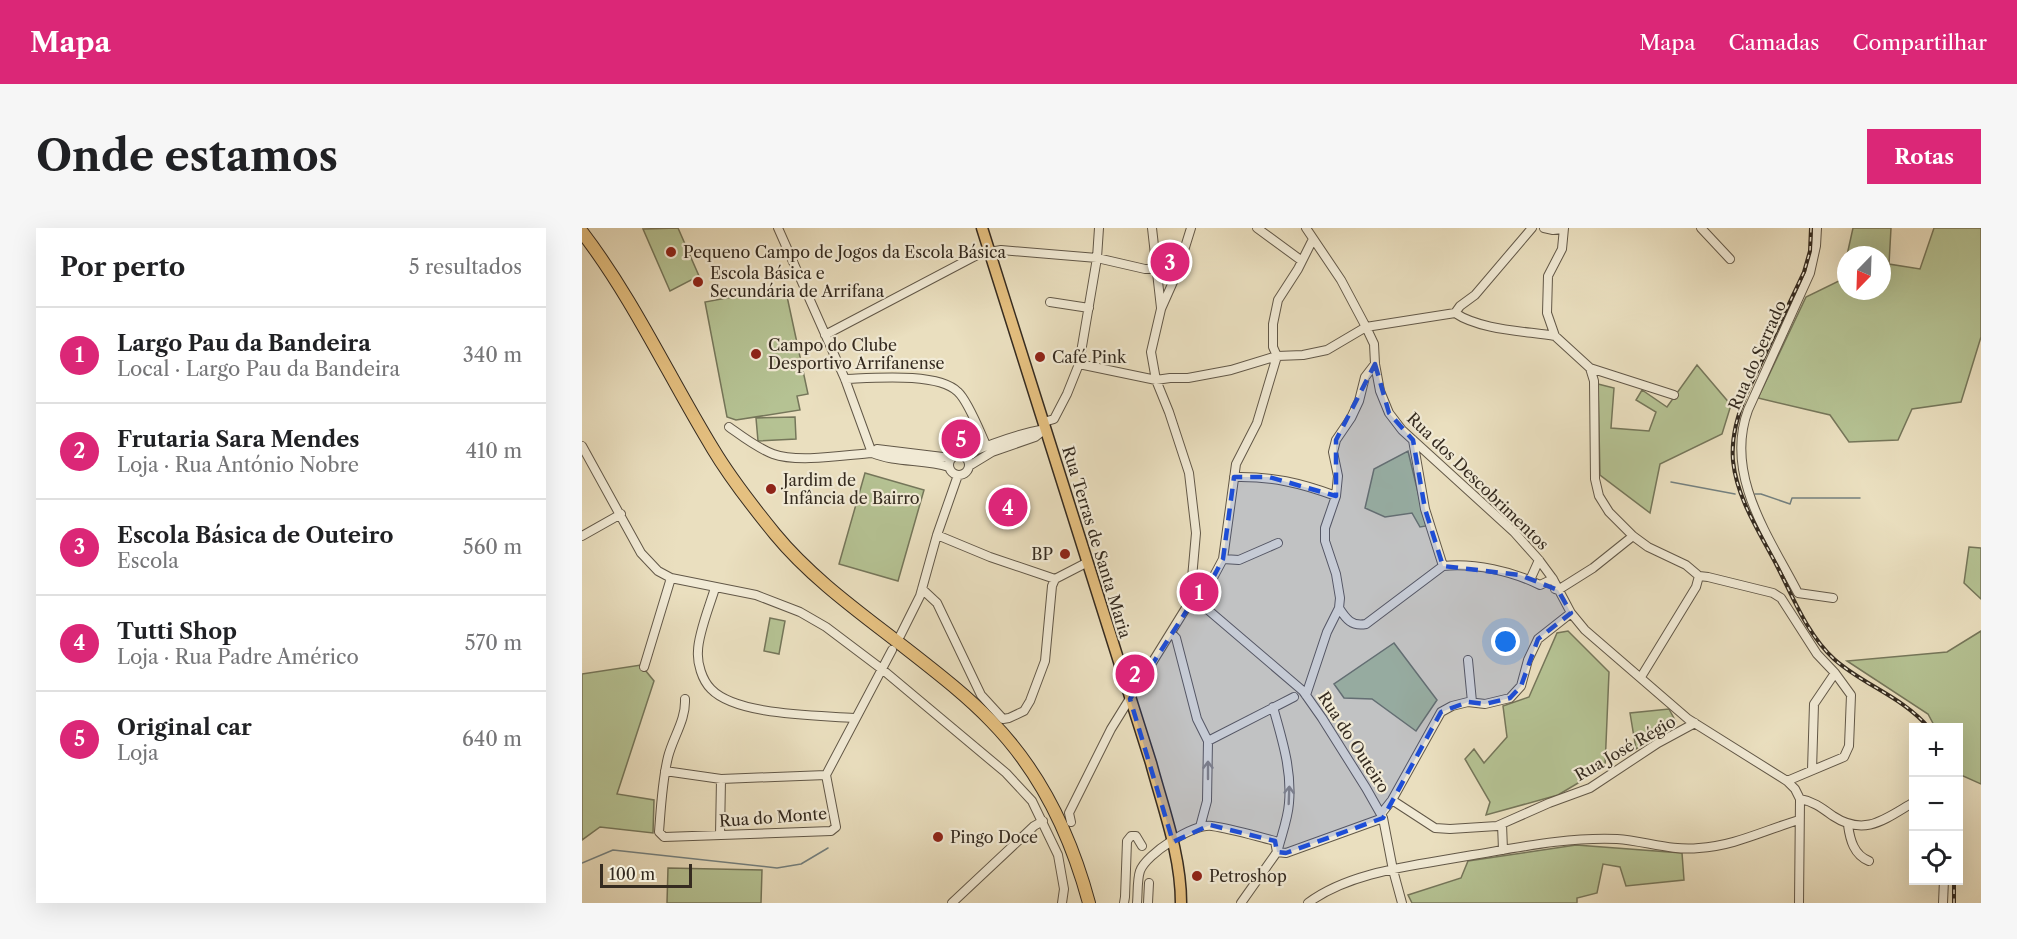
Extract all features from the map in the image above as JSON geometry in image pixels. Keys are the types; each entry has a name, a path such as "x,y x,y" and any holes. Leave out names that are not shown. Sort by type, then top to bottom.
{"highway":[{"path":"582,232 654,342 713,449 731,477 777,537 816,576 991,720 1024,761 1049,800 1066,836 1081,874 1087,903"},
{"path":"582,238 607,273 651,345 710,452 728,480 763,525 814,579 962,699 1021,763 1063,838 1087,903"}],"main road":[{"name":"Rua Terras de Santa Maria","path":"982,228 1127,687 1173,842 1178,866 1181,903"}],"street":[{"path":"778,228 845,379 872,453"},
{"path":"969,466 992,452 1035,436 1054,419 1080,364 1097,258 1099,228"},
{"path":"1152,228 1161,309"},
{"path":"1191,228 1173,285 1161,309 1151,352 1156,380 1189,473 1195,525 1192,578 1196,595"},
{"path":"1257,228 1302,261"},
{"name":"Rua dos Descobrimentos","path":"1306,228 1312,241 1341,280 1366,327 1374,344 1380,392 1389,413 1402,430 1514,532 1553,579 1571,613 1585,630 1682,714 1786,782 1795,789 1800,799"},
{"path":"1455,313 1475,294 1532,228"},
{"path":"1544,228 1553,230 1563,228 1562,249 1548,276 1547,313 1555,336 1590,368 1674,395"},
{"path":"1701,228 1730,259"},
{"name":"Rua do Serrado","path":"1816,228 1813,264 1748,410 1742,428 1740,456 1743,475 1753,504 1798,593 1833,598"},
{"path":"1071,822 1069,813 1111,729 1189,603 1209,584 1223,559 1236,464 1257,423 1276,356 1273,347 1273,324 1278,300 1312,241"},
{"path":"825,335 980,254 990,251 1097,258 1145,269 1157,269"},
{"path":"1050,302 1089,308"},
{"path":"1080,364 1156,380 1188,378 1231,370 1276,356 1303,355 1327,350 1366,327 1455,313 1464,319 1487,326 1555,336"},
{"path":"1306,695 1327,632 1339,608 1337,582 1325,542 1325,528 1336,496 1338,476 1333,452 1336,440 1359,402 1365,377 1375,364"},
{"path":"1590,368 1594,381 1595,478 1599,496 1609,512 1633,536 1648,547 1686,565 1699,576 1773,593 1781,598 1817,654 1851,695 1849,746 1844,757 1786,782"},
{"path":"845,379 922,378 944,383 960,393 986,445"},
{"path":"963,456 986,445 1045,426"},
{"path":"729,427 757,447 790,459 872,453 877,449 950,463"},
{"path":"1413,440 1425,509 1443,566"},
{"path":"582,446 641,554 658,571 671,578 756,595 800,612 826,627 883,669 1006,773 1032,801 1058,855 1064,890 1062,903"},
{"path":"957,455 968,460 969,466 967,472 958,475 952,472 950,463 957,455"},
{"path":"900,636 922,589 937,534 958,475"},
{"path":"1234,477 1269,477 1302,484 1336,496"},
{"path":"582,536 621,514"},
{"path":"937,534 990,557 1055,579"},
{"path":"1339,608 1348,621 1358,626 1366,624 1443,566 1459,564 1520,575 1540,585 1558,590 1593,568 1633,536"},
{"path":"1223,559 1239,560 1278,543"},
{"path":"1530,580 1539,560"},
{"path":"922,589 937,603 981,695 1003,718 1009,718 1024,711 1041,674 1045,661 1052,586 1055,579 1088,562"},
{"path":"1641,677 1696,587 1699,576"},
{"path":"644,667 671,578"},
{"path":"1540,585 1553,579"},
{"path":"1196,595 1209,584"},
{"path":"715,588 698,650 701,672 711,689 732,703 769,711 854,718"},
{"name":"Rua do Outeiro","path":"1196,595 1306,695 1382,816 1402,903"},
{"path":"1277,852 1286,853 1382,816 1441,712 1452,706 1472,702 1485,704 1510,698 1521,686 1528,660 1538,639 1571,613"},
{"path":"1171,633 1176,638 1197,719 1208,741 1207,801 1200,827"},
{"path":"685,699 686,710 665,771 721,779 826,775 854,718 892,650"},
{"path":"1468,660 1472,702"},
{"path":"1812,771 1814,704 1835,673"},
{"path":"1127,687 1138,683"},
{"path":"1208,741 1294,697"},
{"path":"1241,903 1277,852 1289,805 1290,776 1273,707"},
{"name":"Rua José Régio","path":"1392,800 1435,828 1450,829 1502,824 1590,788 1659,743 1695,723"},
{"name":"Rua do Monte","path":"665,771 659,832 664,837 831,831 836,828 826,775"},
{"path":"720,835 721,779"},
{"path":"1799,903 1800,799 1810,800 1848,825 1876,824 1909,805"},
{"path":"1308,903 1345,884 1393,870 1568,839 1618,839 1678,849 1718,846 1799,820"},
{"path":"952,903 1034,826 1043,821"},
{"path":"1502,824 1503,850"},
{"path":"1149,883 1148,903 1137,903 1140,871 1146,861 1180,835 1200,827 1210,825 1275,841 1277,852"},
{"path":"1848,825 1854,848 1861,858 1869,861"},
{"path":"1124,903 1127,841 1131,836 1136,836 1142,846"},
{"path":"1943,903 1944,885"}],"highlighted area":[{"path":"1375,364 1389,413 1413,440 1425,509 1443,566 1520,575 1558,590 1571,613 1538,639 1521,686 1510,698 1485,704 1468,702 1441,712 1383,818 1286,853 1277,852 1275,841 1210,825 1173,842 1130,699 1196,596 1200,602 1223,559 1234,477 1269,477 1336,496 1336,440"}],"green space":[{"name":"Pequeno Campo de Jogos da Escola Básica","path":"678,228 699,276 670,291 643,229"},
{"path":"1853,228 1891,228 1890,246 1849,246"},
{"path":"1934,228 1981,228 1981,337 1961,402 1912,409 1898,440 1849,442 1830,415 1758,398 1806,297 1837,282 1837,300 1891,300 1891,264 1920,269"},
{"name":"Campo do Clube Desportivo Arrifanense","path":"785,287 808,394 797,396 800,410 736,420 727,417 705,302"},
{"path":"1697,365 1731,405 1722,434 1660,464 1650,513 1600,475 1598,384 1614,388 1611,428 1649,431 1656,412 1636,400 1642,390 1667,407"},
{"path":"795,417 796,439 758,441 756,418"},
{"path":"1408,451 1426,526 1420,527 1412,513 1385,517 1365,508 1374,469"},
{"path":"865,473 924,490 898,581 839,564"},
{"path":"1969,547 1981,548 1981,599 1964,583"},
{"path":"770,618 785,621 779,654 764,651"},
{"path":"1568,631 1609,672 1605,767 1558,795 1486,815 1490,802 1465,759 1474,749 1484,763 1507,737 1503,706 1529,697 1557,633"},
{"path":"1981,631 1981,784 1963,776 1963,723 1933,723 1928,714 1847,661 1947,652"},
{"path":"1394,643 1437,700 1416,731 1372,699 1344,698 1334,684"},
{"path":"641,665 654,681 617,794 654,800 653,833 600,827 582,840 582,674"},
{"path":"1669,709 1676,722 1636,749 1630,713"},
{"path":"1576,845 1682,853 1684,880 1626,886 1620,867 1603,864 1597,893 1577,898 1577,903 1412,903 1408,895 1461,878 1468,861"},
{"path":"668,868 762,870 761,903 667,903"}],"waterway":[{"path":"1671,482 1735,494"},
{"path":"1755,494 1790,504 1792,498 1860,498"},
{"path":"582,863 613,850 777,868 801,864 828,848"}],"railway":[{"path":"1811,228 1810,251 1804,272 1737,419 1733,444 1735,475 1750,515 1801,615 1824,649 1845,668 1895,699 1924,723"},
{"path":"1954,885 1954,903"}],"place":[{"name":"Pequeno Campo de Jogos da Escola Básica","path":"671,252"},
{"name":"Escola Básica de Outeiro","path":"1170,262"},
{"name":"Escola Básica e Secundária de Arrifana","path":"698,282"},
{"name":"Campo do Clube Desportivo Arrifanense","path":"756,354"},
{"name":"Café Pink","path":"1040,357"},
{"name":"Original car","path":"961,439"},
{"name":"Jardim de Infância de Bairro","path":"771,489"},
{"name":"Tutti Shop","path":"1008,507"},
{"name":"BP","path":"1065,554"},
{"name":"Largo Pau da Bandeira","path":"1199,592"},
{"name":"Frutaria Sara Mendes","path":"1135,674"},
{"name":"Pingo Doce","path":"938,837"},
{"name":"Petroshop","path":"1197,876"}]}
